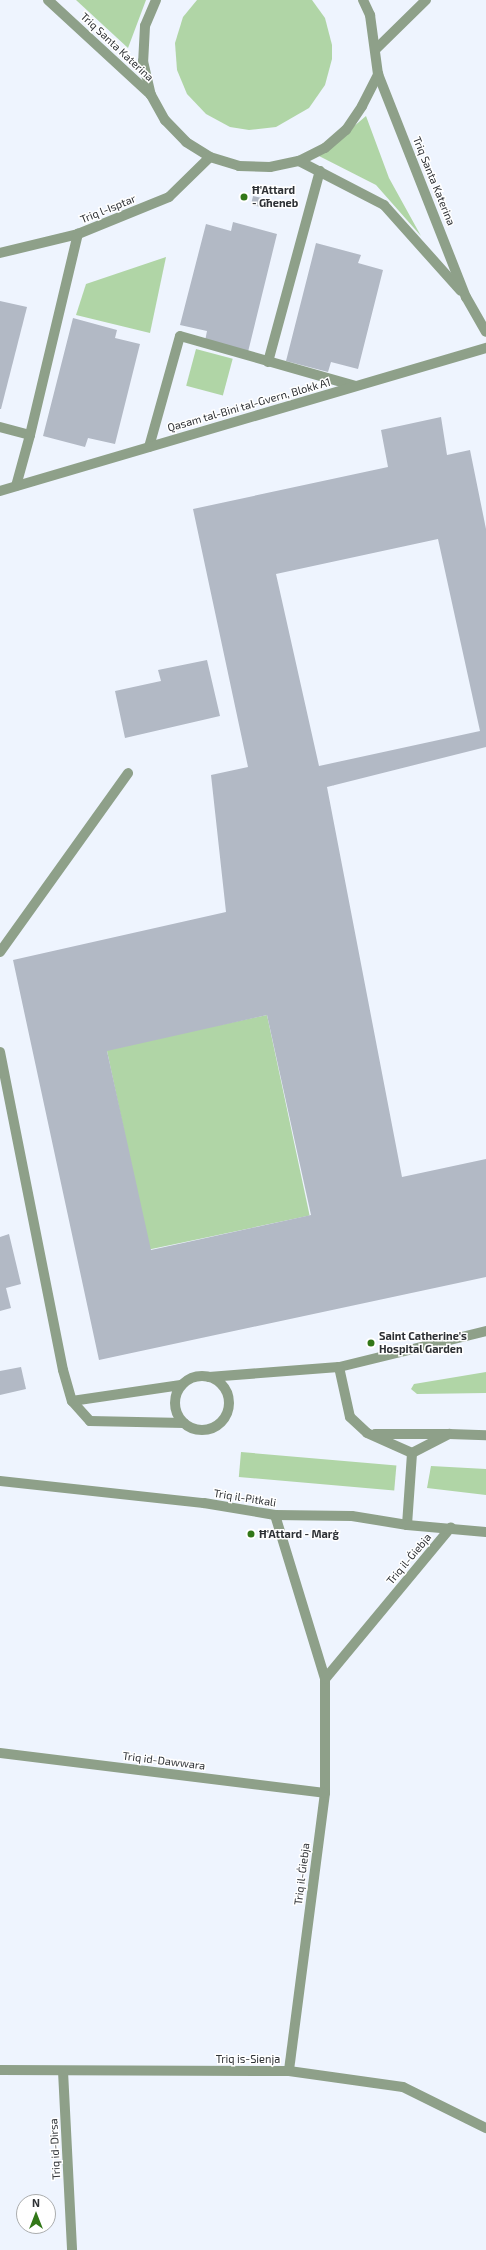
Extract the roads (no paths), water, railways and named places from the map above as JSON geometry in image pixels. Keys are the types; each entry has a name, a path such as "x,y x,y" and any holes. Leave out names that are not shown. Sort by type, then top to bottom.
{"street":[{"name":"Triq Santa Katerina","path":"48,0 151,95"},
{"name":"Triq Santa Katerina","path":"156,0 145,26 143,61 151,95 165,120 186,142 210,157 239,166 270,167 299,161 325,148 346,130 362,106 378,74"},
{"name":"Triq Santa Katerina","path":"363,0 370,15 376,49 378,74 466,297 486,332"},
{"path":"376,49 426,0"},
{"name":"Triq l-Isptar","path":"0,253 78,234 169,197 210,157"},
{"name":"Triq Santa Katerina","path":"299,161 384,205 466,297"},
{"path":"268,362 320,171"},
{"path":"16,486 30,435 78,234"},
{"name":"Qasam tal-Bini tal-Gvern, Blokk A1","path":"149,447 180,336 356,386"},
{"name":"Qasam tal-Bini tal-Gvern, Blokk A1","path":"0,491 486,348"},
{"path":"0,427 30,435"},
{"path":"0,952 128,772"},
{"path":"0,1052 62,1362 72,1401 90,1421 184,1423"},
{"path":"72,1401 181,1385 196,1376 209,1377 339,1367 486,1331"},
{"path":"339,1367 350,1417 371,1434 412,1453"},
{"path":"181,1385 175,1401 176,1410 184,1423 194,1429 206,1430 219,1424 225,1417 229,1400 221,1383 209,1377"},
{"path":"371,1434 486,1435"},
{"path":"412,1453 449,1434"},
{"path":"407,1524 412,1453"},
{"name":"Triq il-Pitkali","path":"0,1481 196,1502 275,1515 352,1516 407,1524 451,1527 486,1532"},
{"name":"Triq il-Ġiebja","path":"275,1515 325,1679 325,1793 289,2071"},
{"name":"Triq il-Ġiebja","path":"325,1679 451,1527"},
{"name":"Triq id-Dawwara","path":"0,1753 325,1793"},
{"name":"Triq is-Sienja","path":"0,2070 289,2071 403,2087 486,2128"},
{"name":"Triq id-Dirsa","path":"63,2071 72,2250"}],"place":[{"name":"Ħ'Attard - Għeneb","path":"244,197"},
{"name":"Saint Catherine's Hospital Garden","path":"371,1343"},
{"name":"Ħ'Attard - Marġ","path":"251,1534"}]}
